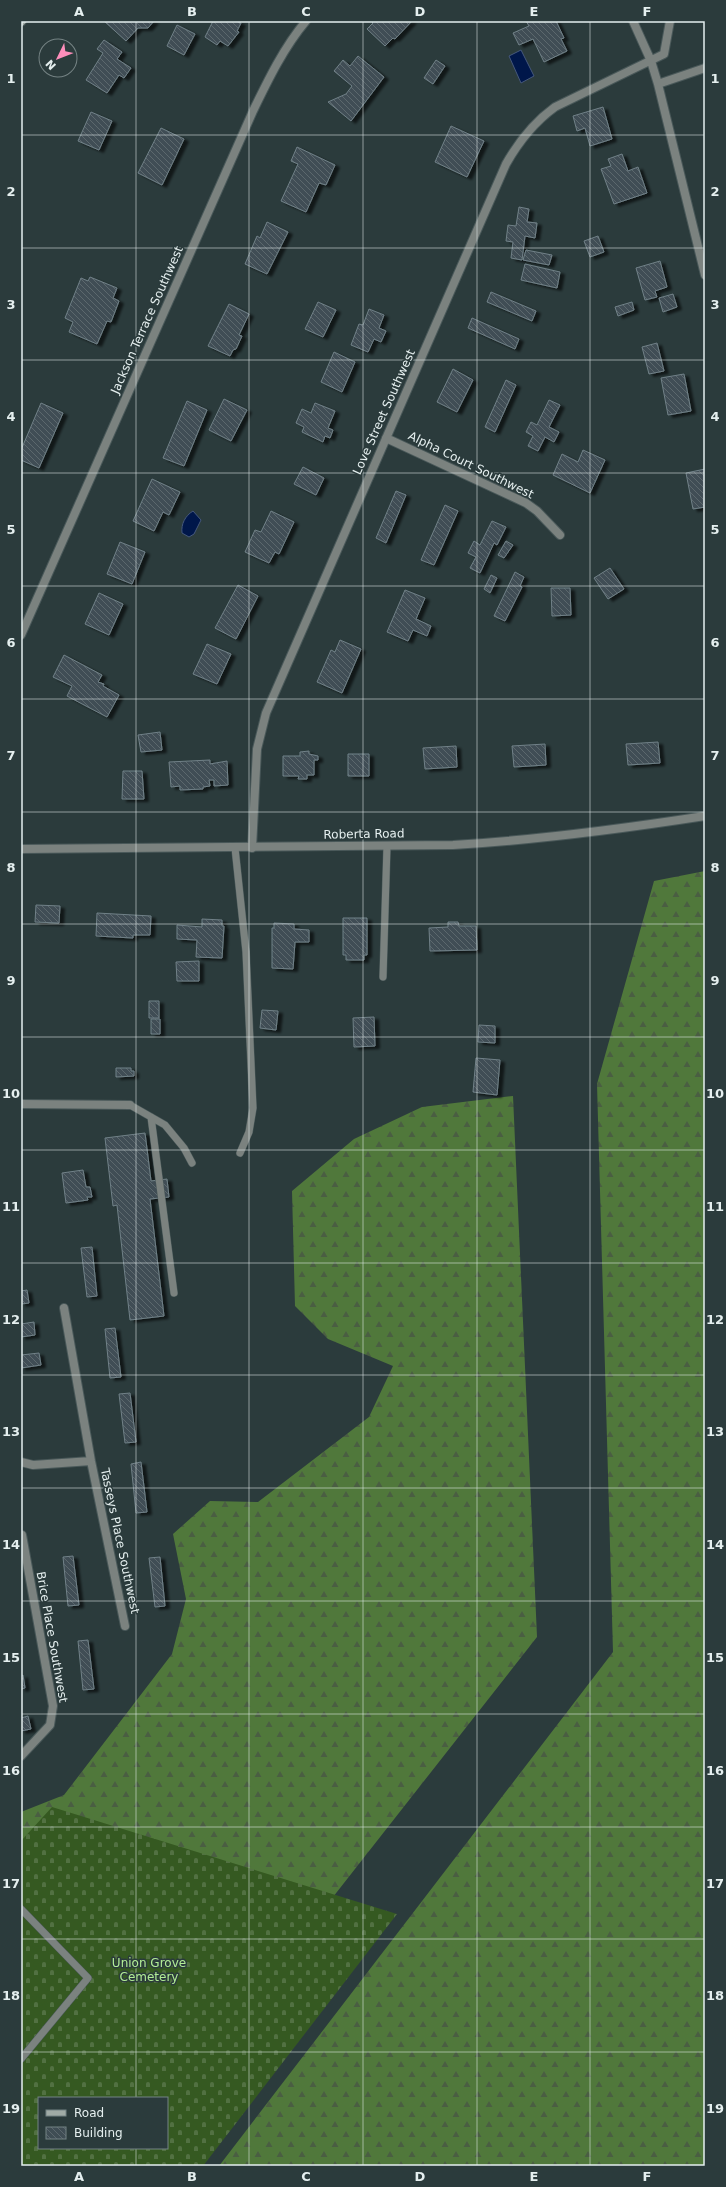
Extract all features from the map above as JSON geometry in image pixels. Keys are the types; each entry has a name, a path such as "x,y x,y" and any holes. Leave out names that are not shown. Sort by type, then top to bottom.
{"street":[{"name":"Jackson Terrace Southwest","path":"21,635 253,111 269,78 297,32 306,21"},
{"path":"633,21 651,61 658,84 705,275"},
{"path":"651,61 664,54 670,21"},
{"name":"Love Street Southwest","path":"252,848 257,749 266,713 506,164 521,137 541,117 554,107 607,80 651,61"},
{"path":"658,84 705,68"},
{"name":"Alpha Court Southwest","path":"386,438 526,504 537,511 560,535"},
{"name":"Roberta Road","path":"21,849 252,848 506,842 605,832 705,816"},
{"path":"21,1104 130,1105"},
{"name":"Tasseys Place Southwest","path":"64,1308 91,1461 125,1626"},
{"name":"Tasseys Place Southwest","path":"21,1462 33,1465 91,1461"},
{"name":"Brice Place Southwest","path":"21,1756 50,1725 53,1706 22,1535"}],"lane":[{"path":"383,977 387,846"},
{"path":"235,848 246,952 253,1108 249,1132 240,1152"},
{"path":"130,1105 165,1125 184,1148 192,1163"},
{"path":"150,1117 174,1293"},
{"path":"21,1909 88,1978 21,2059"}],"green space":[{"path":"705,871 705,2166 219,2166 613,1652 597,1084 654,881"},
{"path":"513,1096 537,1637 282,1962 21,1879 21,1812 64,1795 172,1654 186,1599 173,1534 210,1501 258,1502 369,1417 393,1366 328,1339 295,1306 292,1191 354,1139 422,1107"},
{"name":"Union Grove Cemetery","path":"52,1807 397,1914 203,2166 21,2166 21,1841"}],"water":[{"path":"521,50 534,76 521,83 509,56"},
{"path":"193,511 201,520 194,534 189,537 182,533 182,526 186,518"}],"building":[{"path":"104,21 154,21 148,28 138,28 126,41"},
{"path":"213,21 236,21 241,23 237,31 239,32 228,46 220,41 217,45 205,37"},
{"path":"371,21 412,21 395,39 393,38 385,46 367,29 373,23"},
{"path":"526,21 556,21 564,38 561,39 567,51 544,62 533,39 519,45 513,33 529,26"},
{"path":"177,25 195,34 184,55 167,46"},
{"path":"104,40 122,52 117,59 131,68 124,78 119,75 107,93 86,80 103,53 97,49"},
{"path":"358,56 384,77 351,121 328,102 346,94 352,86 334,71 343,60 350,66"},
{"path":"436,60 445,66 433,84 424,78"},
{"path":"603,107 612,139 590,146 585,128 577,131 573,116"},
{"path":"91,112 112,121 99,150 78,141"},
{"path":"451,126 484,141 467,177 435,162"},
{"path":"161,128 184,139 162,185 138,173"},
{"path":"297,147 335,165 326,185 319,183 306,212 281,201 298,164 291,161"},
{"path":"622,154 628,171 638,167 647,193 614,204 601,169 611,166 608,159"},
{"path":"519,207 529,209 527,222 537,223 535,238 525,236 522,260 511,258 513,242 506,241 508,225 516,226"},
{"path":"267,222 288,232 267,274 245,264 257,236 260,238"},
{"path":"598,236 604,252 590,257 584,241"},
{"path":"526,250 552,255 549,265 523,260"},
{"path":"660,261 667,287 655,291 657,297 645,300 636,268"},
{"path":"525,264 560,272 557,288 521,280"},
{"path":"90,277 117,288 113,298 119,301 111,322 107,321 97,344 69,332 73,322 65,318 81,278 88,281"},
{"path":"491,292 536,311 532,321 487,302"},
{"path":"673,294 677,307 663,312 659,298"},
{"path":"318,302 336,310 323,337 305,329"},
{"path":"632,302 634,310 618,316 615,307"},
{"path":"229,304 249,314 239,335 242,336 236,349 233,350 230,356 208,346"},
{"path":"369,309 384,315 379,328 386,331 381,342 374,339 368,352 351,345 359,324 363,325"},
{"path":"472,318 519,339 515,349 468,328"},
{"path":"657,343 664,371 649,374 642,347"},
{"path":"334,352 355,362 342,392 321,382"},
{"path":"453,369 473,380 457,412 437,402"},
{"path":"684,374 691,411 668,415 661,378"},
{"path":"506,380 516,385 495,432 485,427"},
{"path":"224,399 247,410 231,441 209,430"},
{"path":"549,400 560,405 549,427 559,432 554,442 545,437 538,451 528,446 533,436 526,432 531,422 537,425"},
{"path":"187,401 207,410 184,466 163,458"},
{"path":"41,403 63,413 39,468 21,460 21,450"},
{"path":"315,403 335,411 328,428 333,430 330,438 325,436 323,442 302,432 304,427 296,423 302,409 311,413"},
{"path":"583,450 605,460 590,493 553,475 562,454 578,462"},
{"path":"303,467 324,478 316,495 294,484"},
{"path":"705,469 705,507 693,509 686,473"},
{"path":"152,479 180,492 169,515 163,512 154,531 133,521"},
{"path":"396,491 406,495 386,543 376,538"},
{"path":"445,505 458,511 434,565 421,560"},
{"path":"271,511 294,522 279,554 275,552 269,563 245,552 255,530 261,532"},
{"path":"492,521 506,527 497,545 494,543 480,573 470,568 476,557 468,553 474,541 480,545"},
{"path":"506,541 513,545 504,558 498,555"},
{"path":"120,542 145,552 132,584 107,574"},
{"path":"610,568 624,589 608,599 594,578"},
{"path":"515,572 524,577 520,586 522,587 505,621 494,616"},
{"path":"491,575 497,578 490,593 484,589"},
{"path":"238,585 258,596 236,639 215,628"},
{"path":"551,588 570,588 571,615 552,616"},
{"path":"405,590 425,598 416,619 431,626 427,636 413,630 408,641 387,632"},
{"path":"99,593 123,604 109,635 85,624"},
{"path":"340,640 361,649 342,693 317,682 331,650 335,652"},
{"path":"207,644 231,654 217,684 193,674"},
{"path":"64,655 102,675 98,682 104,684 103,686 119,695 107,717 67,696 72,686 53,677"},
{"path":"160,732 162,750 141,752 138,735"},
{"path":"658,742 660,763 628,765 626,744"},
{"path":"545,744 546,765 514,767 512,746"},
{"path":"456,746 457,767 425,769 423,748"},
{"path":"309,751 309,754 318,756 318,760 314,760 314,775 307,775 307,779 298,779 299,776 283,776 283,756 300,756 300,752"},
{"path":"348,754 369,754 369,776 348,776"},
{"path":"210,760 210,764 227,761 228,785 214,786 214,780 209,780 210,786 203,787 203,789 180,790 180,786 171,787 169,762"},
{"path":"123,771 142,771 144,799 122,799"},
{"path":"36,905 60,906 59,923 35,922"},
{"path":"97,913 151,916 150,935 133,935 133,938 96,936"},
{"path":"343,918 367,918 367,955 364,955 364,960 346,960 346,955 343,955"},
{"path":"202,919 222,920 222,926 224,926 222,958 196,957 197,940 177,939 177,925 202,927"},
{"path":"448,922 458,922 459,926 476,926 477,950 430,951 429,928 448,927"},
{"path":"274,923 294,924 294,929 309,930 309,942 295,942 293,969 272,968 272,928 274,928"},
{"path":"199,961 199,981 177,981 176,962"},
{"path":"149,1001 159,1001 159,1018 149,1018"},
{"path":"262,1010 278,1011 276,1030 260,1028"},
{"path":"374,1017 375,1046 354,1047 353,1018"},
{"path":"151,1019 160,1019 160,1034 151,1034"},
{"path":"479,1025 495,1026 495,1043 478,1042"},
{"path":"476,1058 500,1060 497,1095 473,1092"},
{"path":"116,1068 131,1068 131,1071 134,1071 134,1076 116,1077"},
{"path":"145,1133 151,1181 167,1179 169,1197 150,1199 164,1316 130,1320 117,1205 113,1206 105,1138"},
{"path":"83,1170 86,1187 90,1187 92,1197 87,1197 88,1200 66,1203 62,1173"},
{"path":"92,1247 97,1296 87,1297 81,1248"},
{"path":"27,1290 29,1303 21,1304 21,1291"},
{"path":"34,1322 35,1335 21,1337 21,1324"},
{"path":"115,1328 121,1377 110,1378 105,1329"},
{"path":"39,1353 41,1365 21,1368 21,1355"},
{"path":"130,1393 136,1442 125,1443 119,1394"},
{"path":"141,1462 147,1512 136,1513 131,1464"},
{"path":"73,1556 79,1605 68,1606 63,1557"},
{"path":"160,1557 165,1606 155,1607 149,1558"},
{"path":"88,1640 94,1689 83,1690 78,1641"},
{"path":"23,1675 25,1688 21,1689 21,1676"},
{"path":"28,1716 31,1729 21,1731 21,1718"}]}
